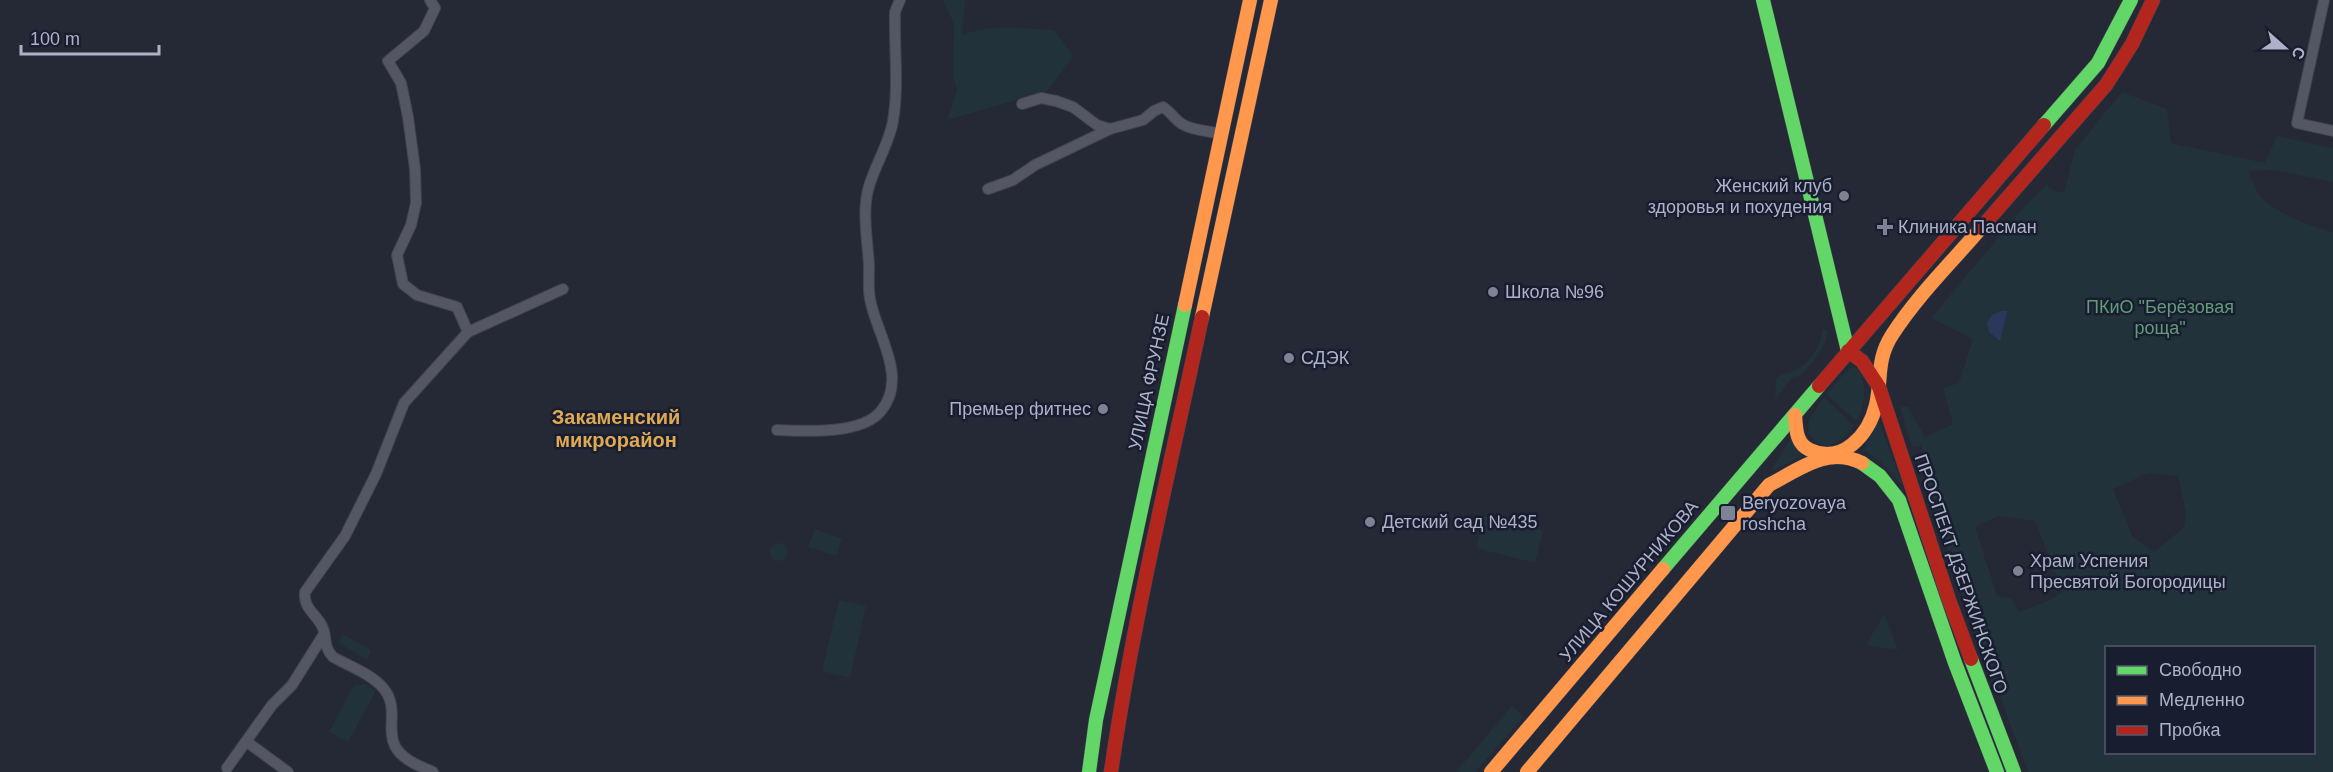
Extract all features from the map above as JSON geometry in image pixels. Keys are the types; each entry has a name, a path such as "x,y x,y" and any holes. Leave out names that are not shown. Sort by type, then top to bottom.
{"main road":[{"name":"УЛИЦА ФРУНЗЕ","path":"1089,772 1096,720 1250,0"},
{"path":"1111,772 1118,723 1168,475 1271,0"},
{"path":"1763,0 1848,351 1862,361 1879,387"},
{"path":"1848,351 2098,63 2131,0"},
{"path":"1527,772 1769,485 1814,461 1835,455 1851,446 1864,432 1875,407 1881,356 1890,337 1912,307 2118,69 2144,24 2153,0"},
{"name":"УЛИЦА КОШУРНИКОВА","path":"1491,772 1848,351"},
{"path":"1168,380 1188,384"},
{"name":"ПРОСПЕКТ ДЗЕРЖИНСКОГО","path":"1879,387 1949,600 2014,772"},
{"name":"ПРОСПЕКТ ДЗЕРЖИНСКОГО","path":"1795,415 1797,435 1802,446 1823,455 1835,455 1857,461 1872,469 1886,481 1899,500 1955,663 1997,772"},
{"path":"1148,472 1168,475"}],"street":[{"path":"430,0 435,8 424,30 388,61 401,83 415,169 416,203 411,225 397,255 403,284 417,295 457,307 468,332"},
{"path":"777,430 804,431 859,426 880,413 893,383 870,299 865,211 872,177 893,124 895,12 900,0"},
{"path":"2324,0 2296,123 2333,131"},
{"path":"1022,104 1041,98 1056,101 1073,107 1097,126 1110,129"},
{"path":"988,189 1013,180 1035,165 1110,129 1143,120 1154,111 1163,108 1169,111 1179,123 1187,127 1222,134"},
{"path":"433,772 408,759 396,748 393,741 392,704 384,689 373,679 333,657 327,651 322,625 306,603 305,592 345,536 376,474 404,403 468,332 563,289"},
{"path":"227,768 272,705 292,685 324,634"},
{"path":"247,742 288,772"}],"green space":[{"path":"943,0 965,0 962,35 996,28 1054,30 1074,56 1047,91 947,120 957,90 953,76 954,24"},
{"name":"ПКиО \"Берёзовая роща\"","path":"2122,92 2167,109 2171,143 2265,163 2277,136 2333,148 2333,182 2273,170 2249,171 2259,194 2270,205 2297,219 2333,232 2333,772 2028,772 1965,602 1920,466 1926,462 1922,445 1912,447 1900,407 1908,407 1925,437 1953,424 1943,388 1959,383 1973,339 1931,318 2023,208 2047,184 2050,189 2064,193 2075,150","holes":["2148,473 2178,476 2186,513 2184,527 2154,552 2132,536 2113,489","1998,516 2035,521 2063,592 2048,601 2019,612 2012,599 1997,596 1975,527"]},
{"path":"1827,329 1825,342 1818,354 1801,376 1793,377 1775,399 1776,379 1798,369 1807,362 1818,346 1822,330"},
{"path":"1852,367 1858,368 1864,388 1862,409 1857,422 1827,394"},
{"path":"1824,397 1854,426 1842,439 1828,447 1817,443 1808,433 1809,420"},
{"path":"1879,421 1903,486 1881,462 1864,450"},
{"path":"1791,438 1802,457 1771,471"},
{"path":"1484,516 1543,531 1535,563 1476,548"},
{"path":"815,529 842,539 836,556 808,547"},
{"path":"779,543 785,546 788,552 785,558 779,561 773,558 770,552 773,546"},
{"path":"839,600 866,606 850,678 822,671"},
{"path":"1884,614 1898,650 1866,645"},
{"path":"343,634 371,650 368,659 339,643"},
{"path":"354,685 366,685 376,691 348,742 329,732"},
{"path":"1512,706 1524,716 1475,772 1456,772"}],"water":[{"path":"2007,311 2000,341 1989,332 1987,323 1993,314"}],"traffic: fast":[{"path":"1763,0 1848,351"},
{"path":"2044,125 2098,63 2131,0"},
{"path":"1089,772 1096,720 1185,305"},
{"path":"1663,569 1819,386"},
{"path":"1862,463 1880,476 1899,500 1955,663 1997,772"},
{"path":"1971,659 2014,772"}],"traffic: slow":[{"path":"1185,305 1250,0"},
{"path":"1202,317 1271,0"},
{"path":"1795,415 1799,440 1805,447 1822,454 1833,454 1843,450 1860,436 1867,427 1876,405 1881,361 1892,335 1923,293 1981,228"},
{"path":"1527,772 1769,485 1825,458 1849,458 1862,463"},
{"path":"1491,772 1663,569"}],"traffic: jam":[{"path":"1981,228 2106,85 2132,44 2153,0"},
{"path":"1819,386 2044,125"},
{"path":"1111,772 1141,601 1202,317"},
{"path":"1848,351 1862,361 1879,387 1949,600 1971,659"}],"place":[{"name":"Женский клуб здоровья и похудения","path":"1844,196"},
{"name":"Клиника Пасман","path":"1885,227"},
{"name":"Школа №96","path":"1493,292"},
{"name":"СДЭК","path":"1289,358"},
{"name":"Премьер фитнес","path":"1103,409"},
{"name":"Beryozovaya roshcha","path":"1728,513"},
{"name":"Детский сад №435","path":"1370,522"},
{"name":"Храм Успения Пресвятой Богородицы","path":"2018,571"}],"district":[{"name":"Закаменский микрорайон","path":"616,428"}]}
